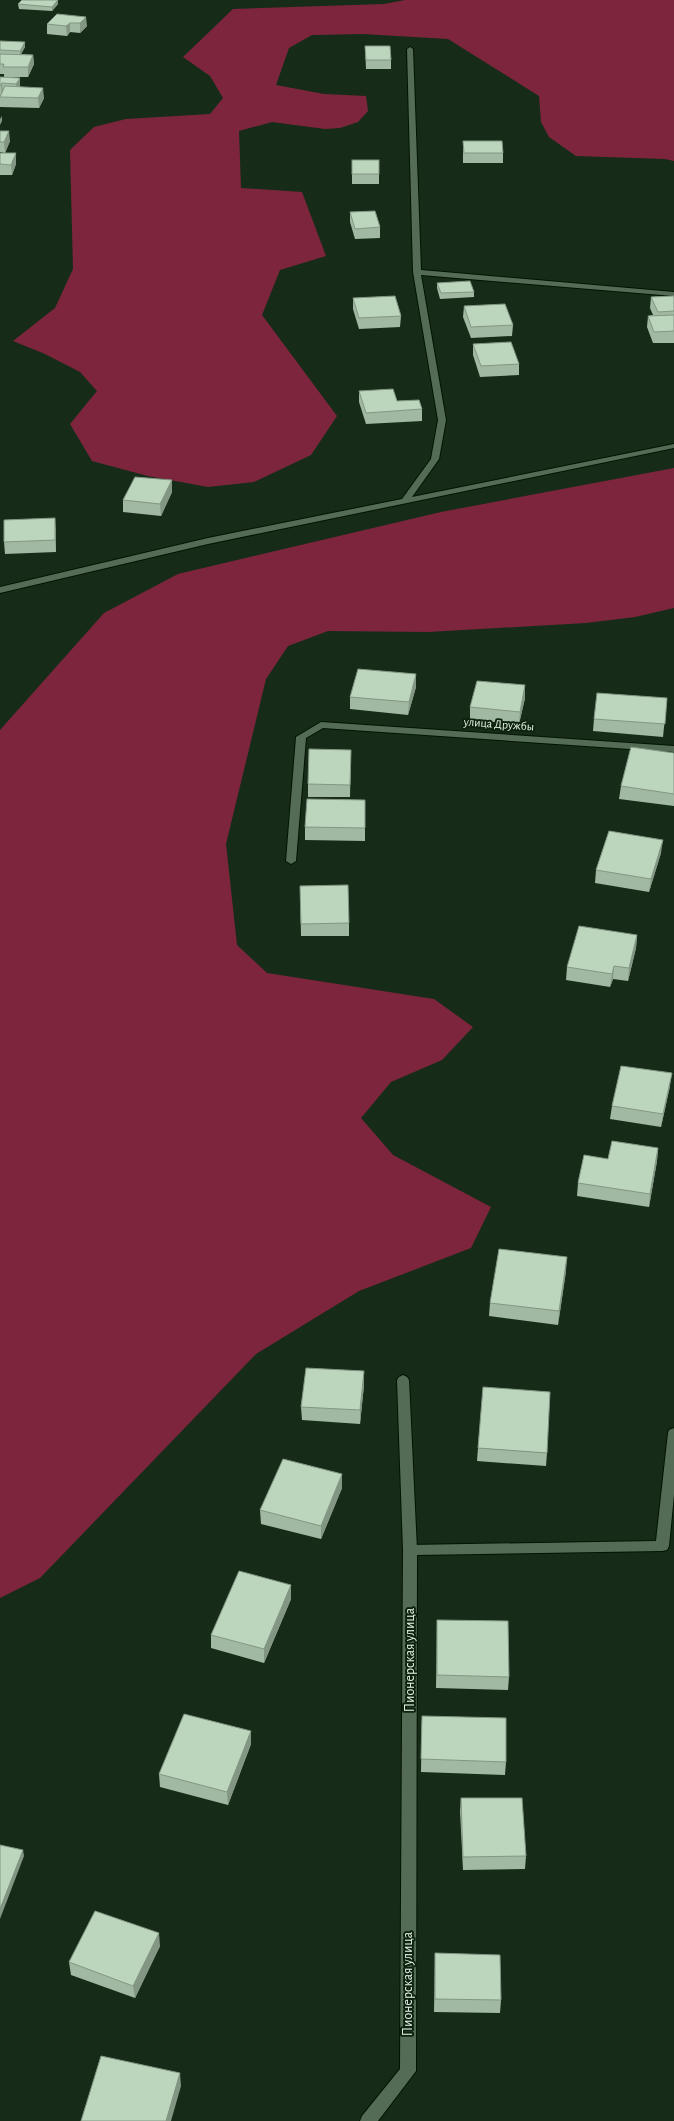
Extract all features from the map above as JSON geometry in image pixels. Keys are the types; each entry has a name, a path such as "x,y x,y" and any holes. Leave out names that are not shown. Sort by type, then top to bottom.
{"street":[{"path":"404,502 435,460 442,420 417,272 410,49"},
{"path":"417,272 674,294"},
{"path":"0,590 208,541 674,446"},
{"name":"улица Дружбы","path":"290,861 301,737 321,724 674,749"},
{"name":"Пионерская улица","path":"368,2121 408,2071 410,1550 403,1380"},
{"path":"410,1550 662,1546 674,1433"}],"shaded area":[{"path":"405,0 674,0 674,161 665,159 576,156 549,137 541,122 539,96 448,39 363,34 312,35 289,48 276,85 324,94 366,96 368,111 358,122 340,128 325,129 272,122 239,131 241,188 302,192 326,256 280,270 262,315 337,416 311,455 254,482 208,487 148,476 92,461 70,424 97,391 80,372 45,354 13,341 55,308 73,269 70,150 94,127 126,119 210,114 223,98 210,76 183,57 233,9 384,4"},
{"path":"674,468 674,608 635,617 586,623 428,632 328,631 288,646 266,679 226,844 237,945 267,973 434,999 473,1027 442,1060 391,1082 361,1118 393,1155 491,1207 471,1248 359,1291 256,1354 40,1578 0,1598 0,730 104,613 178,574 441,512"}],"building":[{"path":"22,0 58,0 52,7 18,4"},
{"path":"57,14 86,17 80,23 70,23 66,26 47,24"},
{"path":"0,41 25,42 20,51 0,50"},
{"path":"365,46 390,46 391,60 366,60"},
{"path":"0,54 33,55 28,67 3,67 4,64 0,64"},
{"path":"0,77 20,78 16,84 2,83 0,85"},
{"path":"5,86 43,88 38,98 0,97"},
{"path":"0,131 9,131 4,142 0,142"},
{"path":"463,141 502,141 503,153 464,153"},
{"path":"0,153 16,153 11,165 0,164"},
{"path":"352,160 379,160 379,174 352,174"},
{"path":"375,211 380,227 355,229 350,212"},
{"path":"470,281 474,292 441,293 437,283"},
{"path":"395,296 401,316 359,318 353,298"},
{"path":"674,296 674,311 658,312 651,297"},
{"path":"505,304 513,325 471,327 464,306"},
{"path":"674,315 674,331 654,332 648,316"},
{"path":"511,342 519,364 481,366 473,344"},
{"path":"393,389 397,401 419,400 422,409 366,413 359,391"},
{"path":"135,477 172,480 160,504 123,500"},
{"path":"55,518 55,540 4,542 4,520"},
{"path":"358,669 416,674 409,702 350,697"},
{"path":"477,681 525,685 520,712 470,707"},
{"path":"597,693 667,698 665,724 594,719"},
{"path":"631,747 674,753 674,794 621,786"},
{"path":"309,749 351,750 350,785 308,784"},
{"path":"307,799 365,800 365,828 305,827"},
{"path":"609,831 663,840 651,879 596,870"},
{"path":"348,885 349,923 301,924 300,886"},
{"path":"579,926 637,935 629,968 614,966 612,974 567,967"},
{"path":"621,1066 672,1073 663,1114 612,1106"},
{"path":"612,1141 658,1148 650,1194 578,1183 584,1155 608,1159"},
{"path":"499,1249 567,1257 559,1311 490,1303"},
{"path":"306,1368 364,1371 360,1410 301,1407"},
{"path":"483,1387 550,1392 547,1453 478,1448"},
{"path":"283,1459 342,1474 321,1526 260,1510"},
{"path":"239,1571 291,1585 264,1649 211,1635"},
{"path":"437,1620 508,1621 509,1677 437,1675"},
{"path":"184,1714 251,1731 227,1792 159,1774"},
{"path":"422,1716 506,1718 506,1762 421,1759"},
{"path":"461,1798 522,1798 526,1856 463,1857"},
{"path":"0,1845 23,1850 0,1909"},
{"path":"95,1911 159,1933 133,1986 69,1962"},
{"path":"435,1953 500,1955 501,2000 435,1999"},
{"path":"101,2056 180,2073 166,2121 81,2121"}]}
